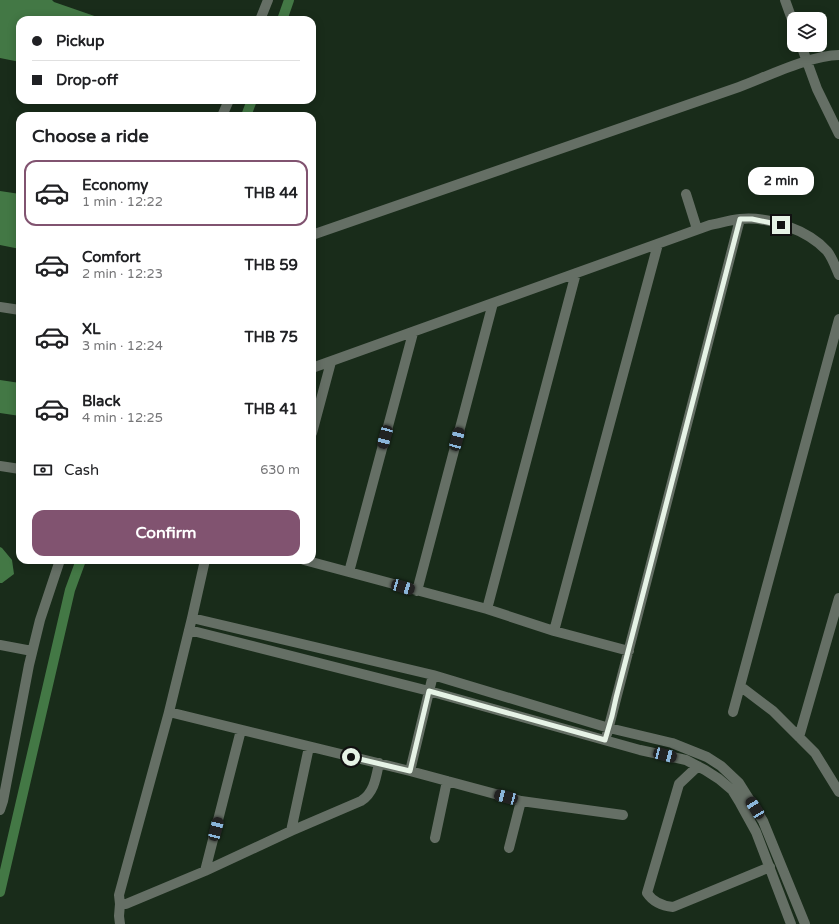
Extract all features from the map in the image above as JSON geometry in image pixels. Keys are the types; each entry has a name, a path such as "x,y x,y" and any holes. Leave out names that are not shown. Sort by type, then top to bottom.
{"street":[{"path":"262,16 268,0"},
{"path":"786,0 790,12"},
{"path":"803,52 817,89 839,134"},
{"path":"316,234 739,87 806,62 831,56 839,56"},
{"path":"686,194 697,229"},
{"path":"605,740 740,219"},
{"path":"316,367 413,333 697,229 740,219 752,219 791,227 810,236 828,252 839,275"},
{"path":"554,631 658,244"},
{"path":"487,609 576,273"},
{"path":"417,591 493,303"},
{"path":"0,307 16,309"},
{"path":"733,712 839,319"},
{"path":"349,572 413,333"},
{"path":"316,418 331,362"},
{"path":"0,466 16,468"},
{"path":"316,563 487,609 554,631 629,651"},
{"path":"0,810 32,651 40,620 59,564"},
{"path":"120,924 119,895 169,712 204,564"},
{"path":"799,737 839,598"},
{"path":"192,618 433,675 608,728 672,743 707,757 721,766 739,783 763,821 803,923"},
{"path":"189,630 429,691 640,750 686,760 714,776 732,790 756,832 791,924"},
{"path":"0,645 32,651"},
{"path":"410,771 433,675"},
{"path":"740,686 773,711 815,753 839,792"},
{"path":"169,712 380,763 521,801 623,815"},
{"path":"206,871 241,730"},
{"path":"291,831 309,747"},
{"path":"120,904 126,904 206,871 291,831 367,798 372,790 380,763"},
{"path":"698,766 679,784 647,893 651,899 665,906 673,907 770,867"},
{"path":"435,838 447,781"},
{"path":"509,848 521,801"}],"shaded area":[{"path":"0,0 52,0 94,16 16,16 16,61 0,58"},
{"path":"0,191 16,193 16,248 0,245"},
{"path":"0,380 16,382 16,415 0,413"},
{"path":"0,547 12,560 14,574 2,583 0,583"}],"waterway":[{"path":"283,16 289,0"},
{"path":"248,112 250,104"},
{"path":"0,892 70,590 80,564"}],"route":[{"path":"351,757 410,771 429,691 605,740 740,219 752,219 781,225"}]}
